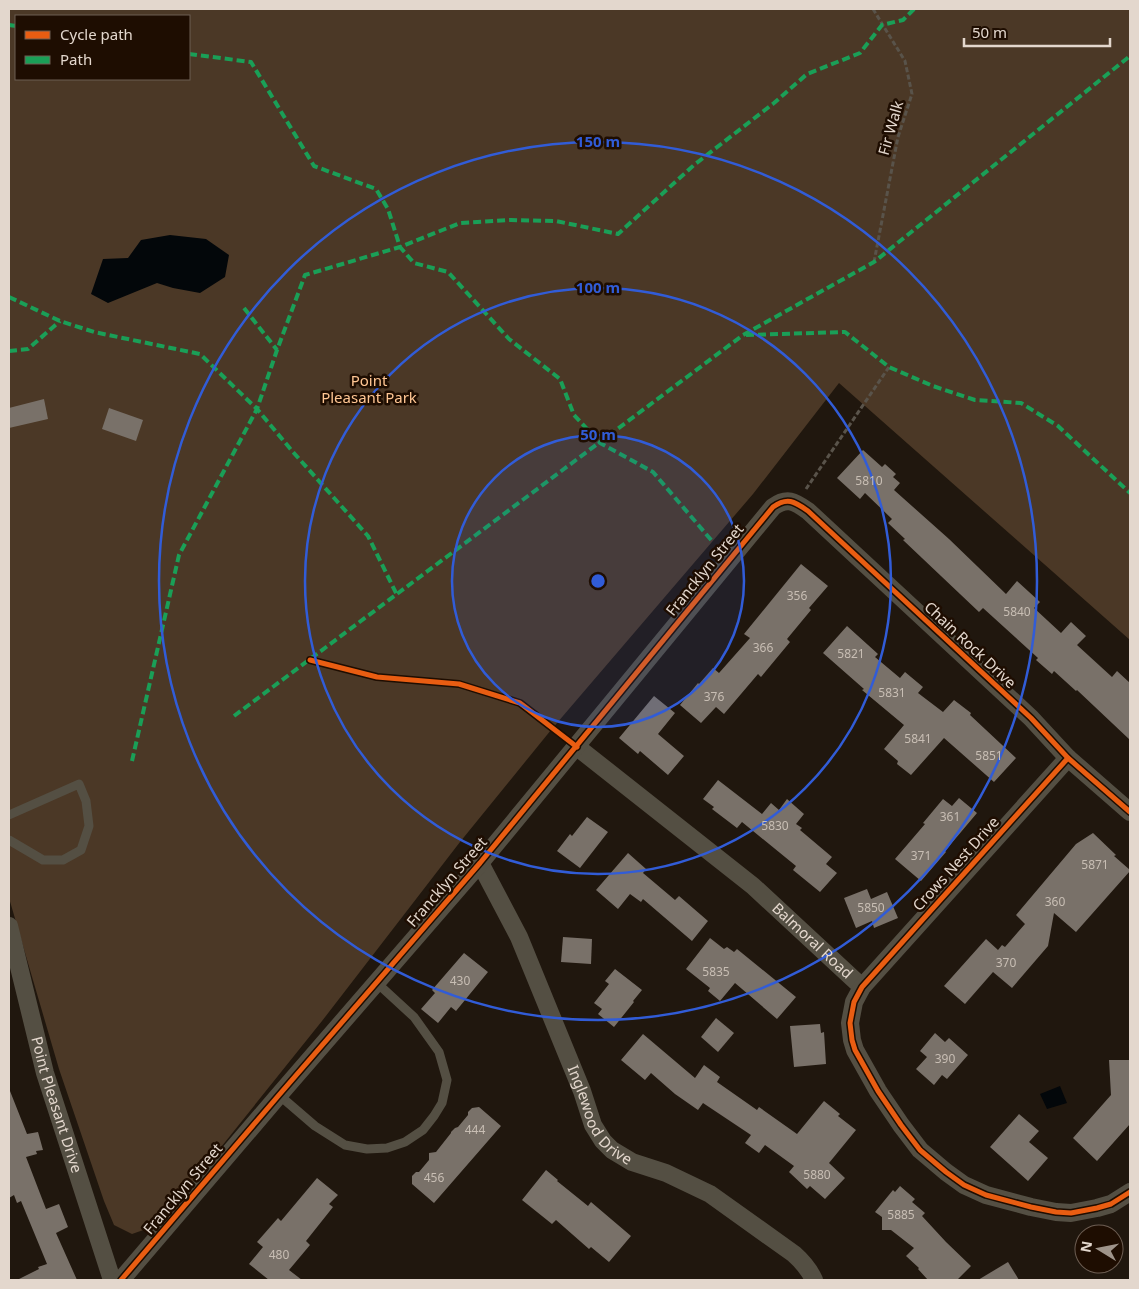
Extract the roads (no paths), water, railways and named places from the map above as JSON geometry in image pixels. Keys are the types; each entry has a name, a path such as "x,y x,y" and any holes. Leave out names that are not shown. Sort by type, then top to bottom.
{"street":[{"name":"Francklyn Street","path":"121,1280 480,863 773,507 780,502 792,502"},
{"name":"Chain Rock Drive","path":"792,502 808,511 1031,718 1068,758 1130,812"},
{"name":"Balmoral Road","path":"577,747 753,886 862,987 854,1002 850,1023 852,1040 856,1050 878,1091 901,1125 920,1150 946,1172 964,1185 986,1195 1056,1212 1071,1213 1097,1208 1111,1204 1130,1192"},
{"name":"Crows Nest Drive","path":"862,987 1068,758"},
{"name":"Inglewood Drive","path":"480,863 520,937 582,1091 593,1125 603,1141 616,1153 632,1162 673,1177 710,1194 799,1258 814,1280"},
{"name":"Point Pleasant Drive","path":"9,926 45,1072 112,1280"}],"lane":[{"path":"9,815 79,784 86,801 89,826 81,850 63,860 43,860 9,840"},
{"path":"279,1095 315,1126 344,1145 367,1149 387,1148 405,1142 423,1130 442,1103 447,1080 439,1052 414,1017 377,983"}],"park label":[{"name":"Point Pleasant Park","path":"369,390"}]}
